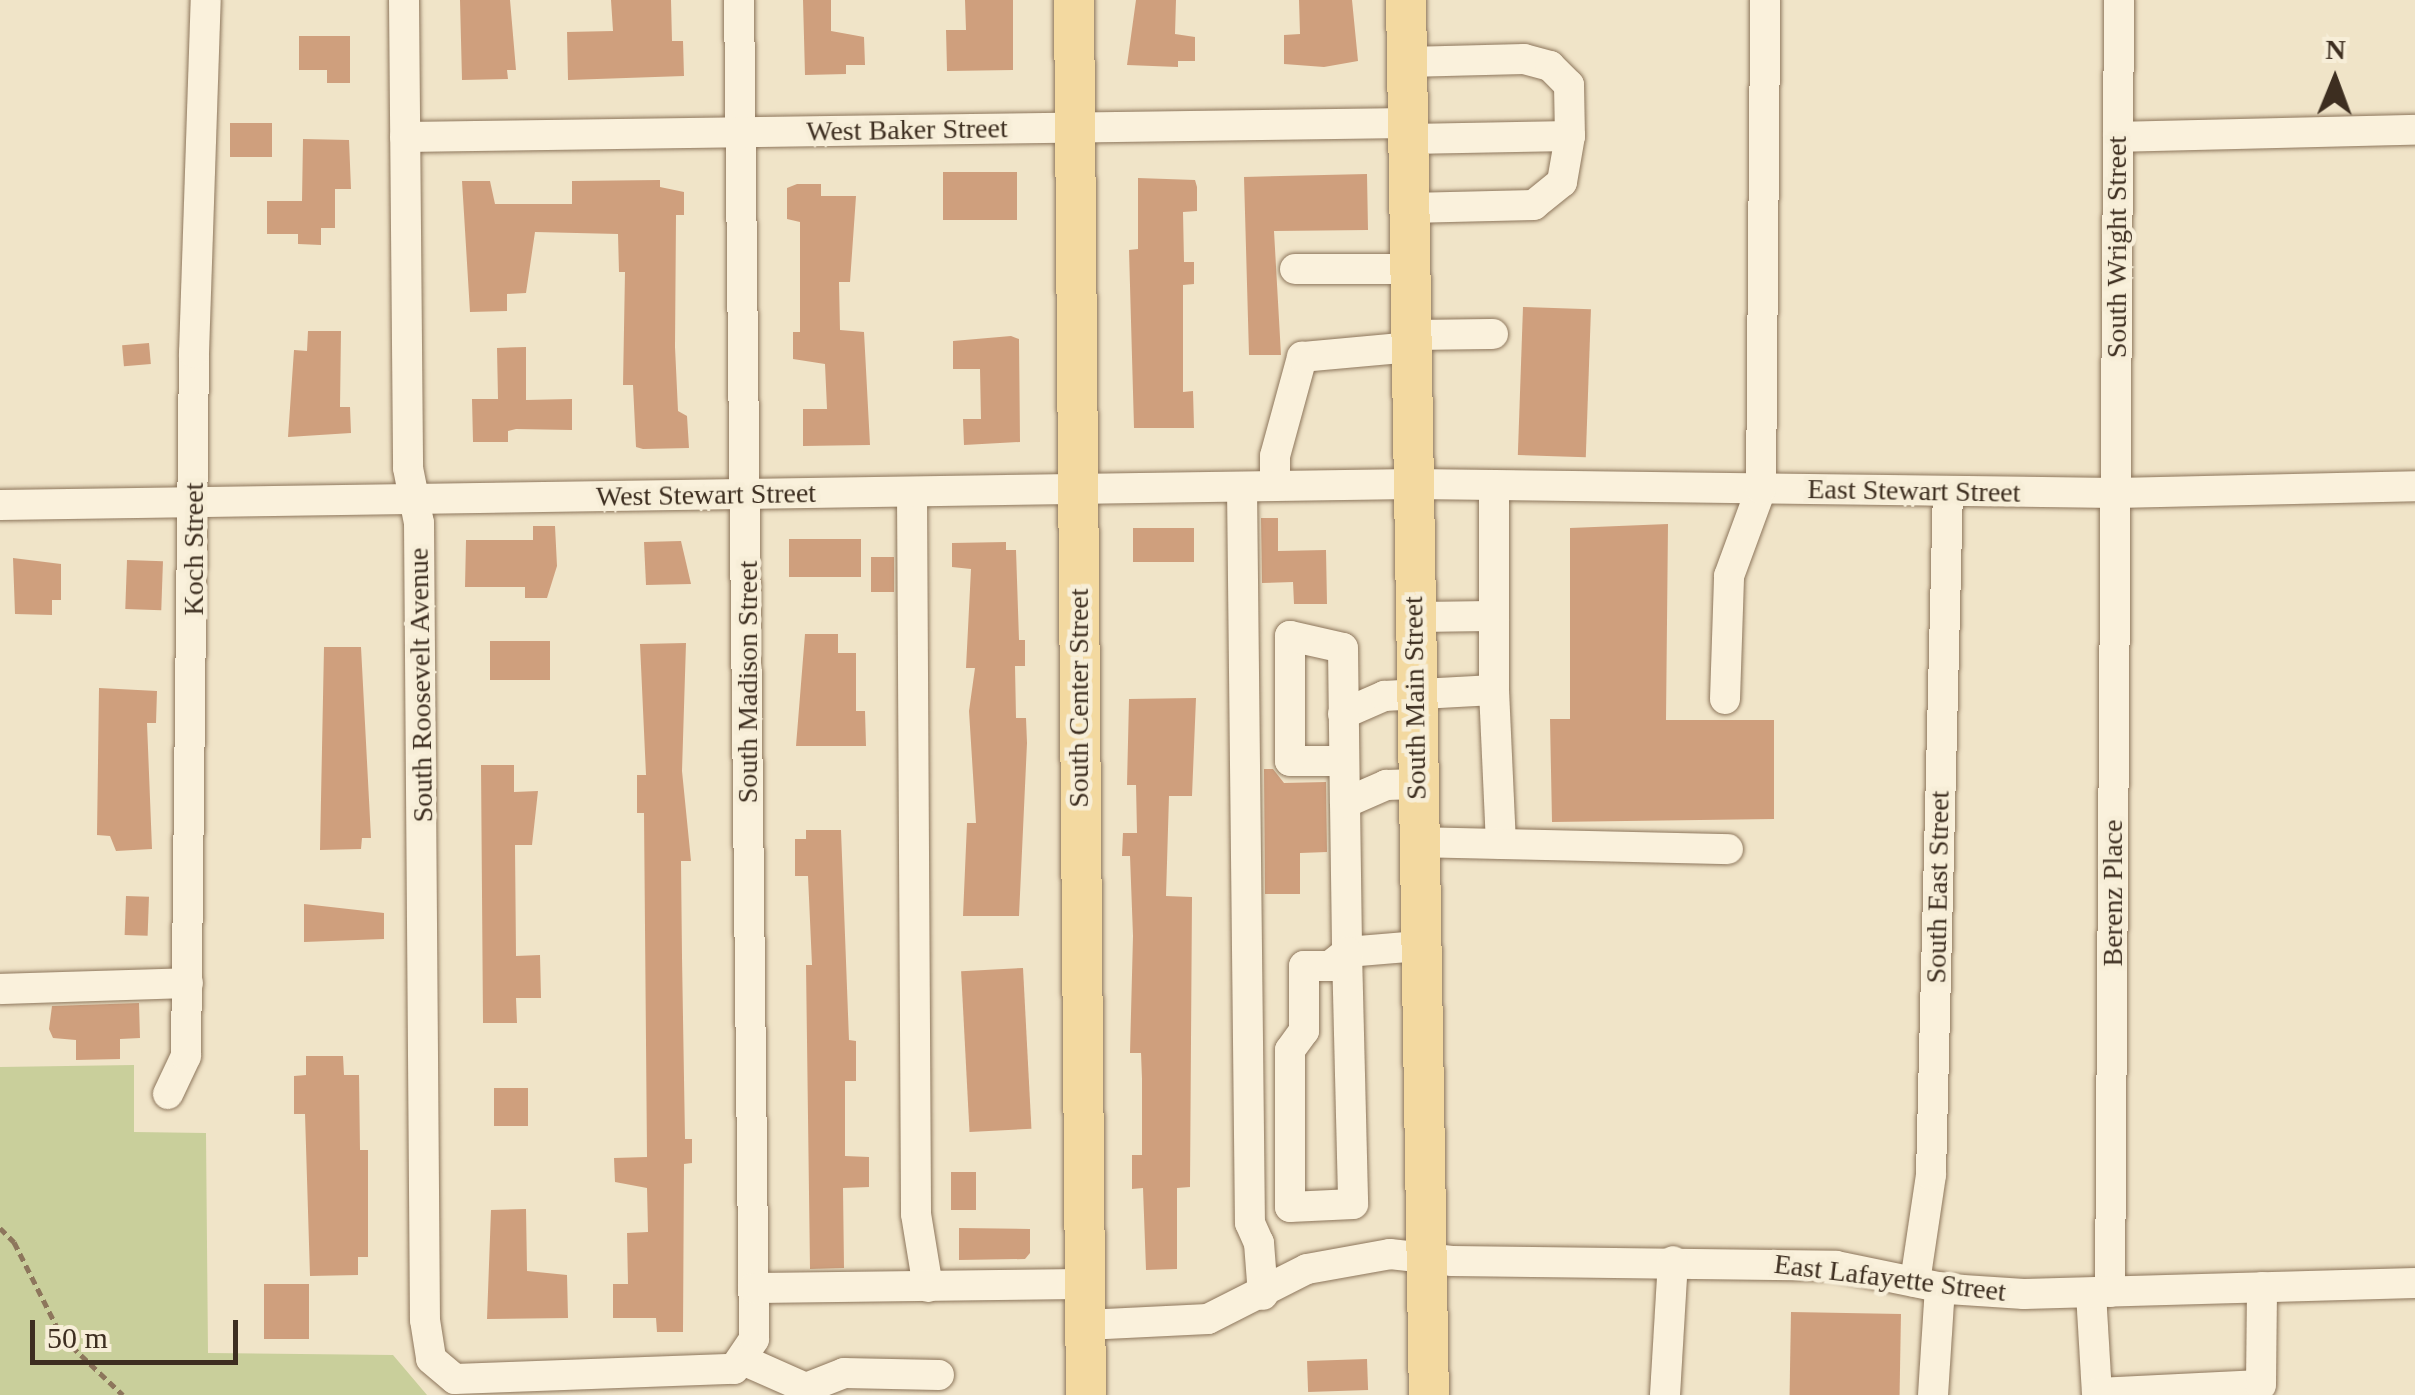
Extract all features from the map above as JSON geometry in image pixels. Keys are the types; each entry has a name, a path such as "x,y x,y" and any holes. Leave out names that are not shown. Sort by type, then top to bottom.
{"main road":[{"name":"South Center Street","path":"1074,0 1086,1395"},
{"name":"South Main Street","path":"1406,0 1429,1395"}],"street":[{"name":"Koch Street","path":"168,1094 186,1056 193,502 206,0"},
{"name":"South Roosevelt Avenue","path":"404,0 408,468 415,500 425,1320 437,1369 455,1379 706,1372 744,1360"},
{"name":"South Madison Street","path":"739,0 754,1340 744,1360"},
{"path":"1725,698 1730,576 1761,490 1765,0"},
{"name":"South Wright Street","path":"2116,493 2119,0"},
{"path":"1407,62 1524,58 1550,66 1568,85 1570,136 1562,182 1534,205 1409,208"},
{"name":"West Baker Street","path":"405,137 1076,128 1570,136"},
{"path":"2118,136 2415,130"},
{"path":"1295,269 1410,269"},
{"path":"1275,486 1276,456 1302,357 1493,334"},
{"name":"West Stewart Street","path":"0,505 1412,484"},
{"name":"East Stewart Street","path":"1412,484 2116,493 2415,486"},
{"path":"1494,485 1494,690 1501,844"},
{"path":"1242,487 1250,1224 1259,1243 1262,1294"},
{"name":"South East Street","path":"1933,1395 1927,1285 1948,491"},
{"path":"912,493 916,1214 928,1287"},
{"name":"Berenz Place","path":"2116,493 2096,1393 2261,1390"},
{"path":"1414,617 1494,616"},
{"path":"1290,1207 1353,1204 1342,648 1290,636 1290,762 1344,762"},
{"path":"1344,714 1384,696 1494,690"},
{"path":"1346,803 1386,785 1416,784"},
{"path":"1417,842 1728,849"},
{"path":"1259,1243 1290,1207 1290,1050 1304,1031 1304,966 1330,966 1348,952 1420,946"},
{"path":"0,989 188,983"},
{"name":"East Lafayette Street","path":"1085,1325 1190,1323 1262,1294 1306,1269 1348,1257 1426,1254 1452,1261 1673,1260 1836,1266 1927,1285 2100,1292 2415,1283"},
{"path":"1665,1395 1673,1260"},
{"path":"752,1288 1084,1284"},
{"path":"2261,1390 2262,1288"},
{"path":"744,1360 810,1391 844,1374 938,1375"}],"path":[{"path":"0,1228 14,1242 62,1336 123,1395"}],"green space":[{"path":"134,1065 134,1132 206,1133 208,1353 393,1355 427,1395 0,1395 0,1067"}],"building":[{"path":"460,0 510,0 516,70 507,70 508,79 462,80"},
{"path":"611,0 671,0 672,41 683,41 684,76 568,80 567,32 613,31"},
{"path":"803,0 831,0 831,31 864,37 865,65 846,65 846,74 805,75"},
{"path":"965,0 1013,0 1013,70 947,71 946,30 966,30"},
{"path":"1136,0 1176,0 1175,34 1195,37 1195,61 1178,61 1178,67 1127,65"},
{"path":"1299,0 1352,0 1358,61 1324,67 1284,64 1284,35 1300,34"},
{"path":"299,36 350,36 350,83 327,83 327,70 299,70"},
{"path":"230,123 272,123 272,157 230,157"},
{"path":"303,139 349,140 351,189 335,189 335,228 321,228 321,245 298,244 298,234 267,234 267,201 302,201"},
{"path":"943,172 1017,172 1017,220 943,220"},
{"path":"1367,174 1368,230 1274,231 1281,355 1249,355 1244,177"},
{"path":"1138,178 1195,180 1197,187 1197,211 1183,212 1184,262 1194,262 1194,284 1183,285 1183,392 1193,391 1194,428 1134,428 1129,250 1138,249"},
{"path":"660,180 660,187 684,192 684,215 676,215 675,347 678,411 687,416 689,448 636,447 633,385 623,385 625,272 619,272 618,234 535,232 526,293 507,294 507,311 470,312 462,181 490,181 495,204 572,204 572,181"},
{"path":"821,184 821,196 856,196 850,282 839,282 840,330 864,332 870,445 803,446 803,409 827,409 825,364 793,359 793,332 800,332 800,222 787,219 787,188"},
{"path":"1523,307 1591,309 1586,457 1518,455"},
{"path":"308,331 341,331 340,407 350,407 351,433 288,437 294,350 307,351"},
{"path":"1011,336 1019,339 1020,442 964,445 963,419 981,419 980,369 953,369 953,341"},
{"path":"149,343 151,364 124,366 122,345"},
{"path":"526,347 526,400 572,399 572,430 516,429 508,431 508,442 473,442 472,399 498,399 497,348"},
{"path":"1261,518 1278,518 1278,551 1326,550 1327,604 1294,604 1293,582 1262,583"},
{"path":"1668,524 1666,720 1774,720 1774,819 1552,822 1550,719 1570,719 1570,528"},
{"path":"533,526 555,526 557,566 547,598 525,598 525,587 465,587 466,540 533,540"},
{"path":"1133,528 1194,528 1194,562 1133,562"},
{"path":"789,539 861,539 861,577 789,577"},
{"path":"681,541 691,584 646,585 644,542"},
{"path":"1006,542 1006,550 1016,550 1019,640 1025,640 1025,666 1015,666 1016,718 1026,718 1027,743 1019,916 963,916 967,823 976,823 969,711 975,668 966,668 971,569 952,567 952,543"},
{"path":"871,557 894,557 894,592 871,592"},
{"path":"13,558 61,564 61,600 52,600 52,615 15,614"},
{"path":"127,560 163,561 161,610 125,609"},
{"path":"805,634 838,634 838,653 856,653 856,711 865,711 866,746 796,746"},
{"path":"490,641 550,641 550,680 490,680"},
{"path":"686,643 682,771 691,861 681,861 682,957 685,1139 692,1139 692,1163 684,1164 683,1332 657,1332 656,1318 613,1318 613,1284 628,1284 627,1233 648,1232 647,1188 615,1182 614,1158 647,1157 644,813 637,813 637,775 646,775 640,644"},
{"path":"324,647 361,647 371,838 362,838 361,849 320,850"},
{"path":"99,688 157,691 156,723 147,723 152,849 116,851 110,836 97,835"},
{"path":"1196,698 1192,796 1169,796 1166,896 1192,897 1190,1187 1177,1188 1177,1269 1146,1270 1143,1188 1132,1189 1132,1155 1142,1155 1142,1079 1141,1053 1130,1053 1130,856 1122,856 1123,833 1137,833 1136,785 1127,785 1129,699"},
{"path":"481,765 514,765 514,792 538,791 532,845 515,845 516,956 540,955 541,998 516,998 517,1023 483,1023"},
{"path":"1264,769 1273,769 1284,783 1326,782 1327,852 1300,853 1300,894 1265,894"},
{"path":"806,830 841,830 849,1040 856,1041 856,1081 845,1081 845,1156 869,1157 869,1187 843,1188 844,1268 810,1269 806,965 812,965 808,876 795,876 795,839 806,839"},
{"path":"126,896 149,897 148,936 125,935"},
{"path":"304,904 384,913 384,939 304,942"},
{"path":"1023,968 1031,1129 970,1132 961,971"},
{"path":"139,1003 140,1038 120,1039 120,1059 76,1060 76,1040 53,1038 49,1029 52,1006"},
{"path":"306,1056 343,1056 344,1075 359,1075 360,1150 368,1150 368,1257 358,1257 358,1275 310,1276 305,1114 294,1114 294,1076 306,1075"},
{"path":"494,1088 528,1088 528,1126 494,1126"},
{"path":"951,1172 976,1172 976,1210 951,1210"},
{"path":"526,1209 527,1271 567,1275 568,1318 487,1319 491,1210"},
{"path":"959,1228 1030,1229 1030,1253 1025,1259 959,1260"},
{"path":"264,1284 309,1284 309,1339 264,1339"},
{"path":"1791,1312 1901,1314 1900,1395 1790,1395"},
{"path":"1367,1359 1368,1390 1308,1392 1307,1361"}]}
